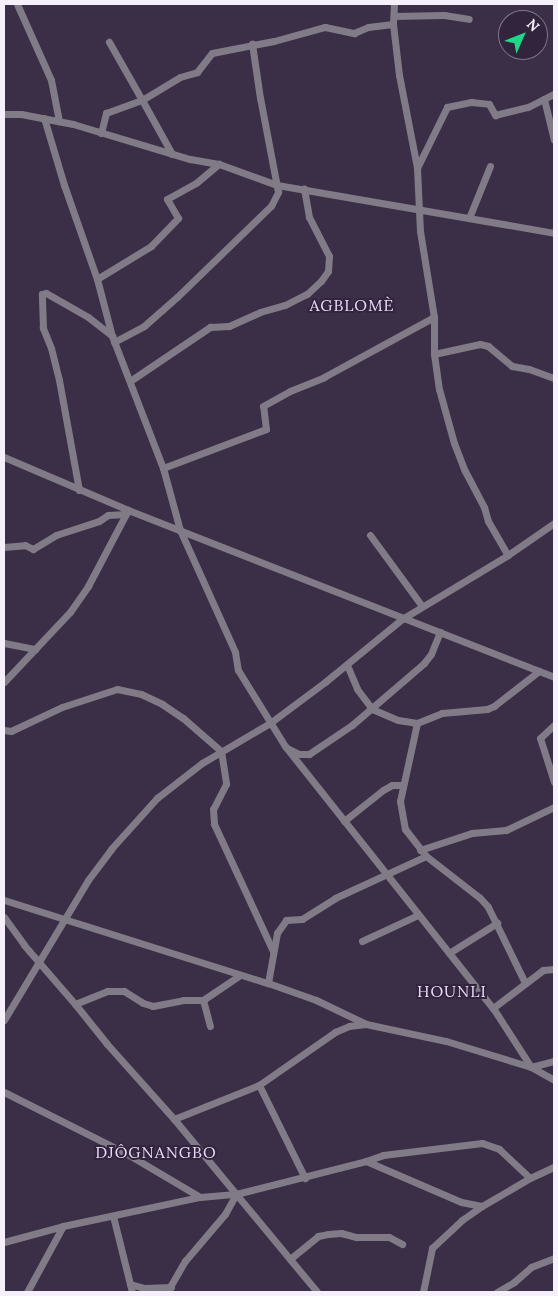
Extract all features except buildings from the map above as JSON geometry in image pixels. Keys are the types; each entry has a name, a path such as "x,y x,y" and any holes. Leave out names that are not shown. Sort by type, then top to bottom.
{"street":[{"path":"17,4 51,80 59,121"},
{"path":"394,4 399,75 417,168 418,210 434,317 434,354 439,390 454,444 465,471 484,507 488,521 508,555"},
{"path":"101,133 106,113 142,100 180,77 197,72 212,53 252,44 274,42 325,27 354,33 394,20 444,15 469,19"},
{"path":"109,42 172,154"},
{"path":"113,339 144,326 271,206 278,192 252,44"},
{"path":"417,168 447,107 472,102 489,104 496,115 513,112 554,94"},
{"path":"544,99 554,140"},
{"path":"4,114 59,121 172,154 220,164 277,185 304,188 554,233"},
{"path":"44,118 64,185 96,279 113,339 163,468 180,530 235,652 238,670 285,746 493,1008 531,1067"},
{"path":"96,279 151,246 178,218 167,199 196,183 220,164"},
{"path":"469,218 490,166"},
{"path":"130,381 210,327 229,326 260,312 285,305 307,294 321,281 328,271 329,256 308,217 304,188"},
{"path":"78,490 58,380 51,348 43,328 42,294 46,293 88,317 113,339"},
{"path":"163,468 266,429 263,406 290,391 324,377 434,317"},
{"path":"434,354 480,344 488,346 512,366 529,369 554,378"},
{"path":"4,457 127,512 180,530 402,619 554,677"},
{"path":"4,547 24,545 32,549 56,535 99,521 108,515 127,512"},
{"path":"4,682 70,612 127,512"},
{"path":"4,1020 64,918 94,872 136,820 158,798 202,763 270,723 347,665 402,619 508,555 554,523"},
{"path":"370,535 422,606"},
{"path":"285,746 299,754 309,754 322,747 372,709 424,663 432,654 440,632"},
{"path":"4,643 35,649"},
{"path":"347,665 358,689 372,709 398,720 416,723 442,713 487,709 494,706 539,671"},
{"path":"4,730 11,731 62,707 117,690 140,694 162,704 183,718 221,751 226,784 213,809 214,824 273,951"},
{"path":"416,723 400,801 402,820 410,838 420,850 480,898 497,923 525,983"},
{"path":"554,725 540,738 554,782"},
{"path":"344,821 383,790 392,785 403,786"},
{"path":"420,850 472,833 506,830 554,807"},
{"path":"268,983 277,933 286,920 302,919 335,898 426,856"},
{"path":"4,900 268,983 316,1000 366,1024 446,1041 531,1067 554,1080"},
{"path":"362,941 418,915"},
{"path":"4,917 107,1044 174,1119 317,1292"},
{"path":"448,953 497,923"},
{"path":"493,1008 543,970 554,968"},
{"path":"76,1004 107,991 124,991 143,1003 153,1006 183,1000 203,1000 240,975"},
{"path":"203,1000 210,1026"},
{"path":"174,1119 259,1085 335,1032 349,1026 366,1024"},
{"path":"531,1067 554,1061"},
{"path":"259,1085 305,1178"},
{"path":"4,1092 129,1155 200,1198"},
{"path":"4,1242 63,1226 200,1198 236,1194 305,1178 384,1155 482,1143 500,1149 530,1178"},
{"path":"366,1161 461,1202 482,1206"},
{"path":"423,1292 432,1248 462,1220 482,1206 530,1178 554,1167"},
{"path":"130,1284 144,1288 169,1290 184,1261 224,1214 236,1194"},
{"path":"113,1216 132,1292"},
{"path":"27,1292 63,1226"},
{"path":"290,1259 318,1236 328,1234 356,1237 390,1237 402,1244"},
{"path":"497,1292 514,1282 531,1267 554,1258"}],"district":[{"name":"AGBLOMÈ","path":"352,305"},
{"name":"HOUNLI","path":"452,991"},
{"name":"DJÔGNANGBO","path":"156,1152"}]}
